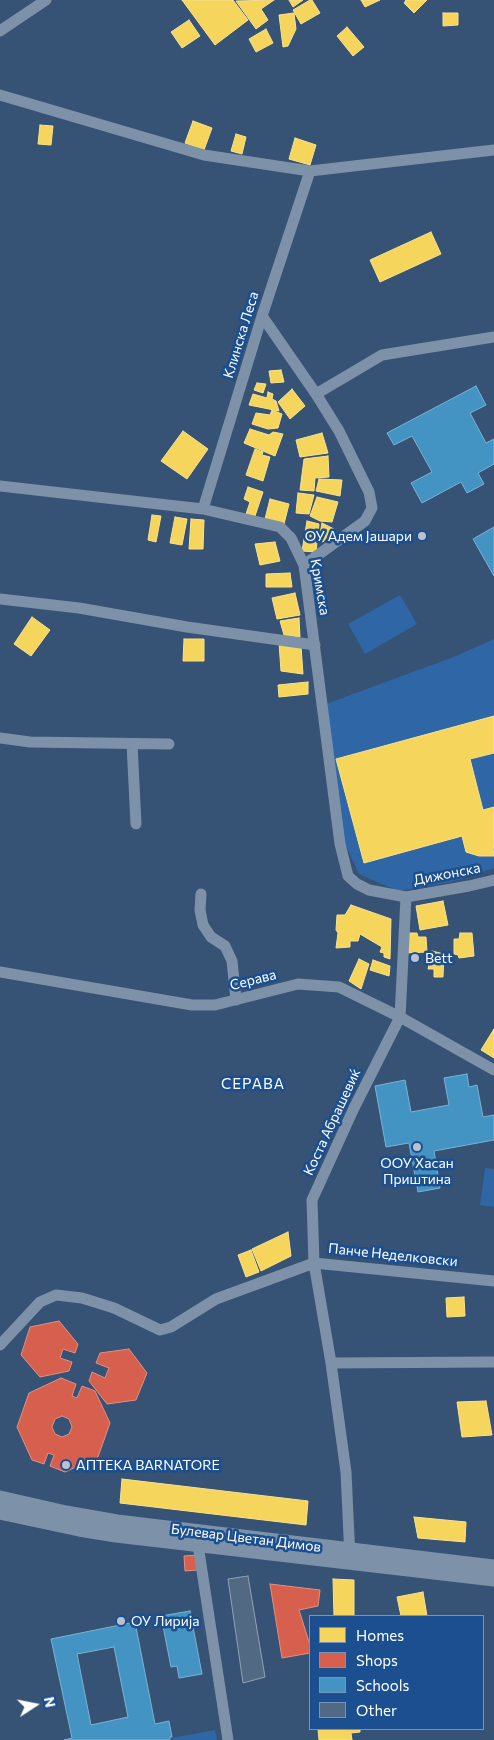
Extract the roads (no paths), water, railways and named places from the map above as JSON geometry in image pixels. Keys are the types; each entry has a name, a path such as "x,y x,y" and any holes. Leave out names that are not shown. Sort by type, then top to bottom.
{"street":[{"path":"0,31 46,0"},
{"path":"0,95 204,155 310,171 494,150"},
{"name":"Клинска Леса","path":"203,509 262,316 310,171"},
{"path":"262,316 339,431 369,492 372,508 365,521 304,565"},
{"path":"316,394 382,355 494,337"},
{"name":"Кримска","path":"0,486 203,509 280,527 291,538 304,565 340,844 348,876 357,884 369,890 406,897"},
{"path":"0,598 79,608 187,627 315,645"},
{"path":"0,738 30,742 169,744"},
{"path":"132,744 136,824"},
{"name":"Дижонска","path":"406,897 494,880"},
{"path":"201,894 200,910 203,925 211,937 225,946 232,961 236,1000"},
{"name":"Коста Абрашевиќ","path":"350,1556 346,1472 331,1363 314,1263 312,1200 354,1108 400,1017 406,897"},
{"name":"Серава","path":"0,972 192,1005 215,1005 298,984 339,987 400,1017 494,1070"},
{"name":"Панче Неделковски","path":"0,1344 40,1302 56,1295 82,1298 114,1308 160,1330 171,1327 216,1299 314,1263 494,1280"},
{"path":"331,1363 494,1362"},
{"name":"Булевар Цветан Димов","path":"0,1498 117,1522 494,1579"},
{"name":"Булевар Цветан Димов","path":"0,1512 78,1529 198,1544 494,1567"},
{"path":"198,1544 228,1740"}],"place":[{"name":"ОУ Адем Јашари","path":"422,536"},
{"name":"Bett","path":"415,958"},
{"name":"ООУ Хасан Приштина","path":"417,1147"},
{"name":"АПТЕКА BARNATORE","path":"66,1465"},
{"name":"ОУ Лирија","path":"121,1621"}],"district":[{"name":"СЕРАВА","path":"253,1084"}]}
